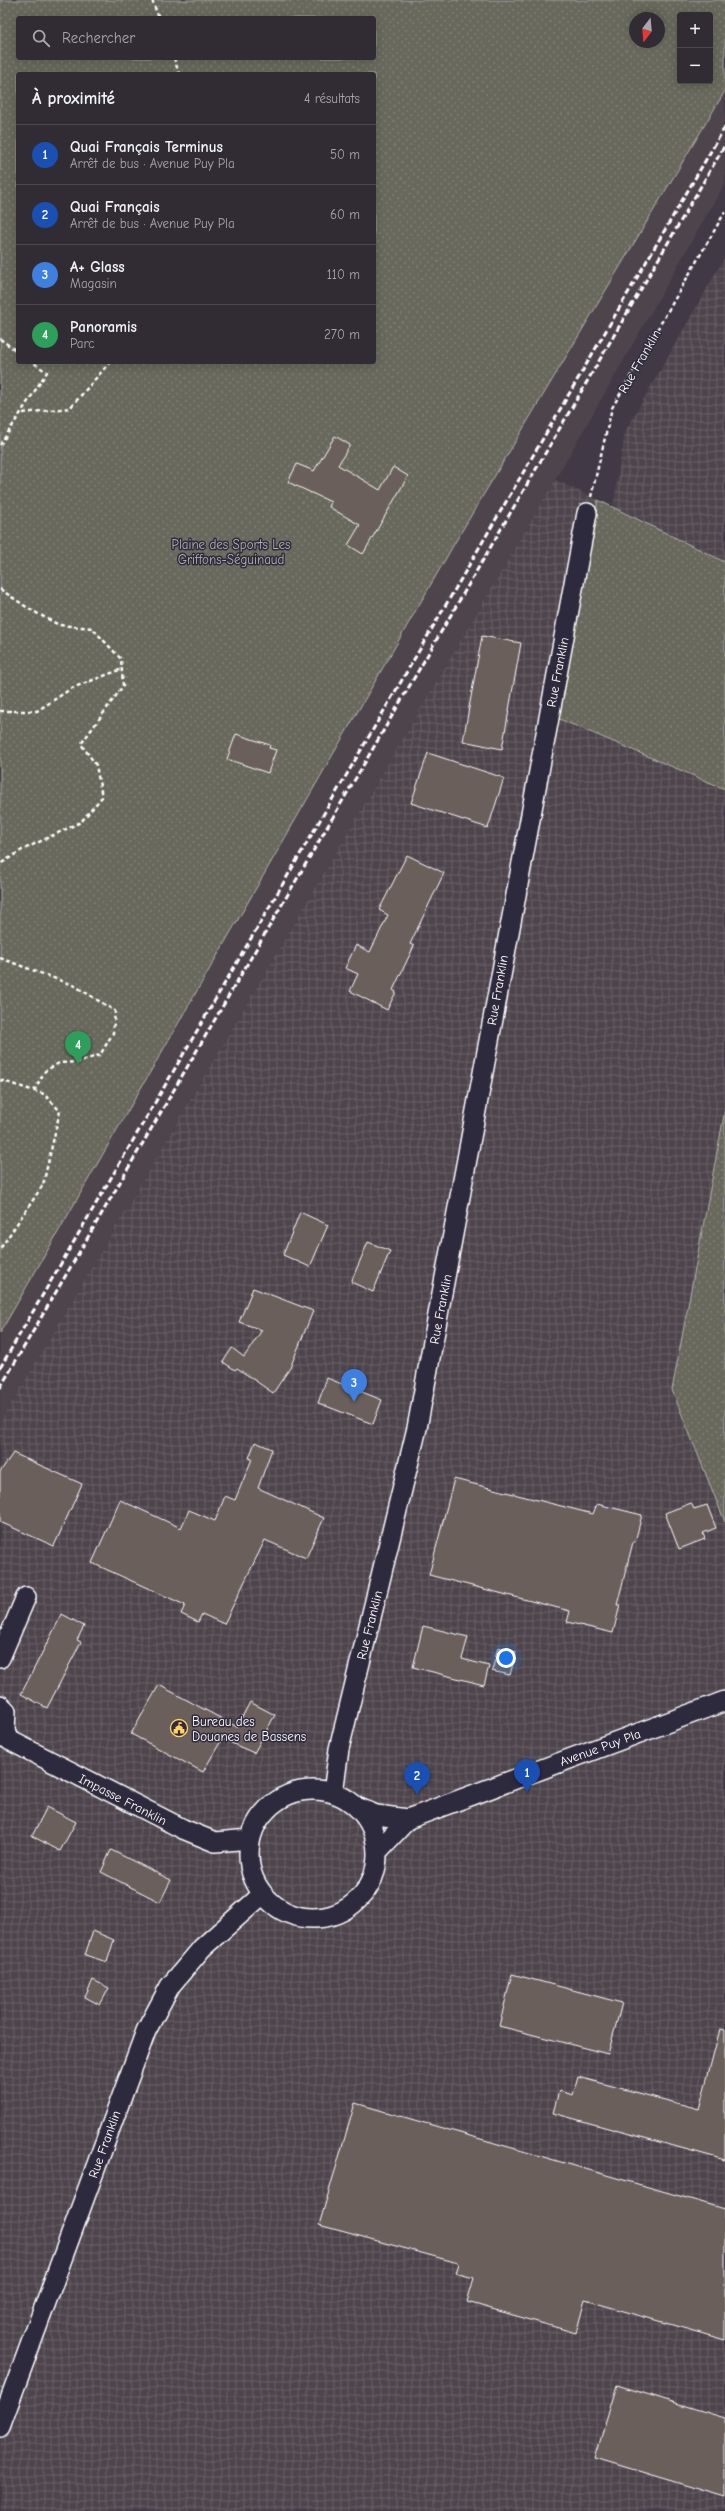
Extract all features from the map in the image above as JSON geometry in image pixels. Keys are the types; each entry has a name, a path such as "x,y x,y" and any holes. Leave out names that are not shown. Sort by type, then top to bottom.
{"street":[{"name":"Rue Franklin","path":"333,1793 339,1749 417,1428 587,513"},
{"path":"0,1658 26,1597"},
{"name":"Avenue Puy Pla","path":"378,1852 408,1819 725,1701"},
{"path":"0,1705 6,1711 2,1734"},
{"name":"Impasse Franklin","path":"2,1734 9,1740 183,1829 215,1842 250,1839"},
{"path":"312,1789 333,1793 347,1799 359,1808 371,1826 378,1852 375,1872 367,1890 353,1904 336,1914 316,1918 296,1916 278,1908 263,1894 253,1878 249,1859 250,1839 258,1820 279,1800 291,1793 312,1789"},
{"name":"Avenue Puy Pla","path":"359,1808 376,1815 408,1819"},
{"name":"Rue Franklin","path":"0,2427 146,2031 170,1986 202,1948 263,1894"}],"path":[{"path":"152,0 158,16"},
{"path":"175,60 178,72"},
{"name":"Rue Franklin","path":"587,513 612,408 725,212"},
{"path":"0,339 16,351"},
{"path":"0,445 23,413 47,372 35,364"},
{"path":"23,413 70,408 108,364"},
{"path":"0,590 31,610 60,625 92,628 121,659 123,686 81,744 96,765 102,796 81,822 22,850 0,864"},
{"path":"0,712 11,710 37,711 72,688 122,669"},
{"path":"0,958 75,986 115,1011 113,1033 100,1055 78,1062 59,1062 45,1071 34,1091"},
{"path":"0,1080 44,1094 60,1111 43,1185 0,1249"}],"shaded area":[{"path":"725,91 725,183 555,480 0,1423 0,1333 457,539"},
{"path":"725,257 725,562 613,507 625,432"},
{"path":"555,480 598,500 557,718 725,789 725,1110 672,1390 725,1522 725,2511 0,2511 0,1423"}],"green space":[{"name":"Plaine des Sports Les Griffons-Séguinaud","path":"0,0 725,0 725,91 457,539 0,1333"},
{"path":"598,500 725,562 725,789 557,718"},
{"path":"725,1110 725,1522 672,1390"}],"building":[{"path":"335,436 350,445 338,465 380,490 393,467 408,476 363,554 348,545 360,525 329,507 331,502 288,482 297,464 314,471"},
{"path":"482,636 521,643 502,749 463,741"},
{"path":"236,734 270,745 269,748 276,750 268,773 227,759"},
{"path":"428,753 504,778 488,828 411,803"},
{"path":"407,855 444,873 410,944 414,946 393,990 396,992 387,1010 350,991 358,974 345,968 356,945 370,952 388,915 379,910"},
{"path":"300,1212 328,1225 310,1267 283,1255"},
{"path":"368,1242 390,1251 373,1292 351,1282"},
{"path":"253,1288 313,1311 290,1368 273,1393 237,1368 235,1370 223,1362 232,1348 244,1357 262,1330 239,1322"},
{"path":"327,1378 382,1400 373,1424 318,1403"},
{"path":"255,1442 272,1449 258,1488 324,1518 306,1558 265,1540 224,1624 202,1614 198,1622 181,1614 185,1605 92,1563 120,1500 181,1528 189,1510 215,1521 225,1496 235,1500 252,1459 249,1458"},
{"path":"13,1453 82,1484 54,1546 0,1522 0,1472"},
{"path":"454,1479 593,1514 597,1504 642,1515 635,1542 633,1542 617,1605 620,1605 613,1633 567,1622 570,1611 429,1575"},
{"path":"691,1503 694,1509 707,1505 716,1528 703,1533 705,1539 679,1549 665,1513"},
{"path":"62,1614 84,1626 77,1640 81,1642 47,1708 21,1694"},
{"path":"423,1626 468,1637 462,1659 489,1666 484,1685 413,1667"},
{"path":"498,1647 516,1652 510,1675 492,1671"},
{"name":"Bureau des Douanes de Bassens","path":"159,1685 237,1727 250,1702 275,1715 254,1753 222,1739 203,1772 131,1734"},
{"path":"47,1807 76,1822 60,1851 32,1836"},
{"path":"111,1850 171,1880 160,1902 101,1872"},
{"path":"93,1931 114,1940 107,1962 85,1955"},
{"path":"512,1974 622,2003 608,2054 499,2026"},
{"path":"93,1980 109,1988 100,2005 85,1997"},
{"path":"720,2029 725,2030 725,2160 553,2113 559,2091 573,2095 578,2077 699,2109"},
{"path":"355,2103 725,2209 725,2340 585,2300 576,2333 467,2302 474,2278 455,2273 458,2263 319,2225"},
{"path":"617,2385 725,2418 725,2497 595,2458"}],"railway":[{"path":"0,1368 725,127"},
{"path":"0,1388 725,145"}],"place":[{"name":"Panoramis","path":"78,1064"},
{"name":"A+ Glass","path":"354,1402"},
{"name":"Bureau des Douanes de Bassens","path":"179,1728"},
{"name":"Quai Français Terminus","path":"527,1792"},
{"name":"Quai Français","path":"417,1795"}]}
